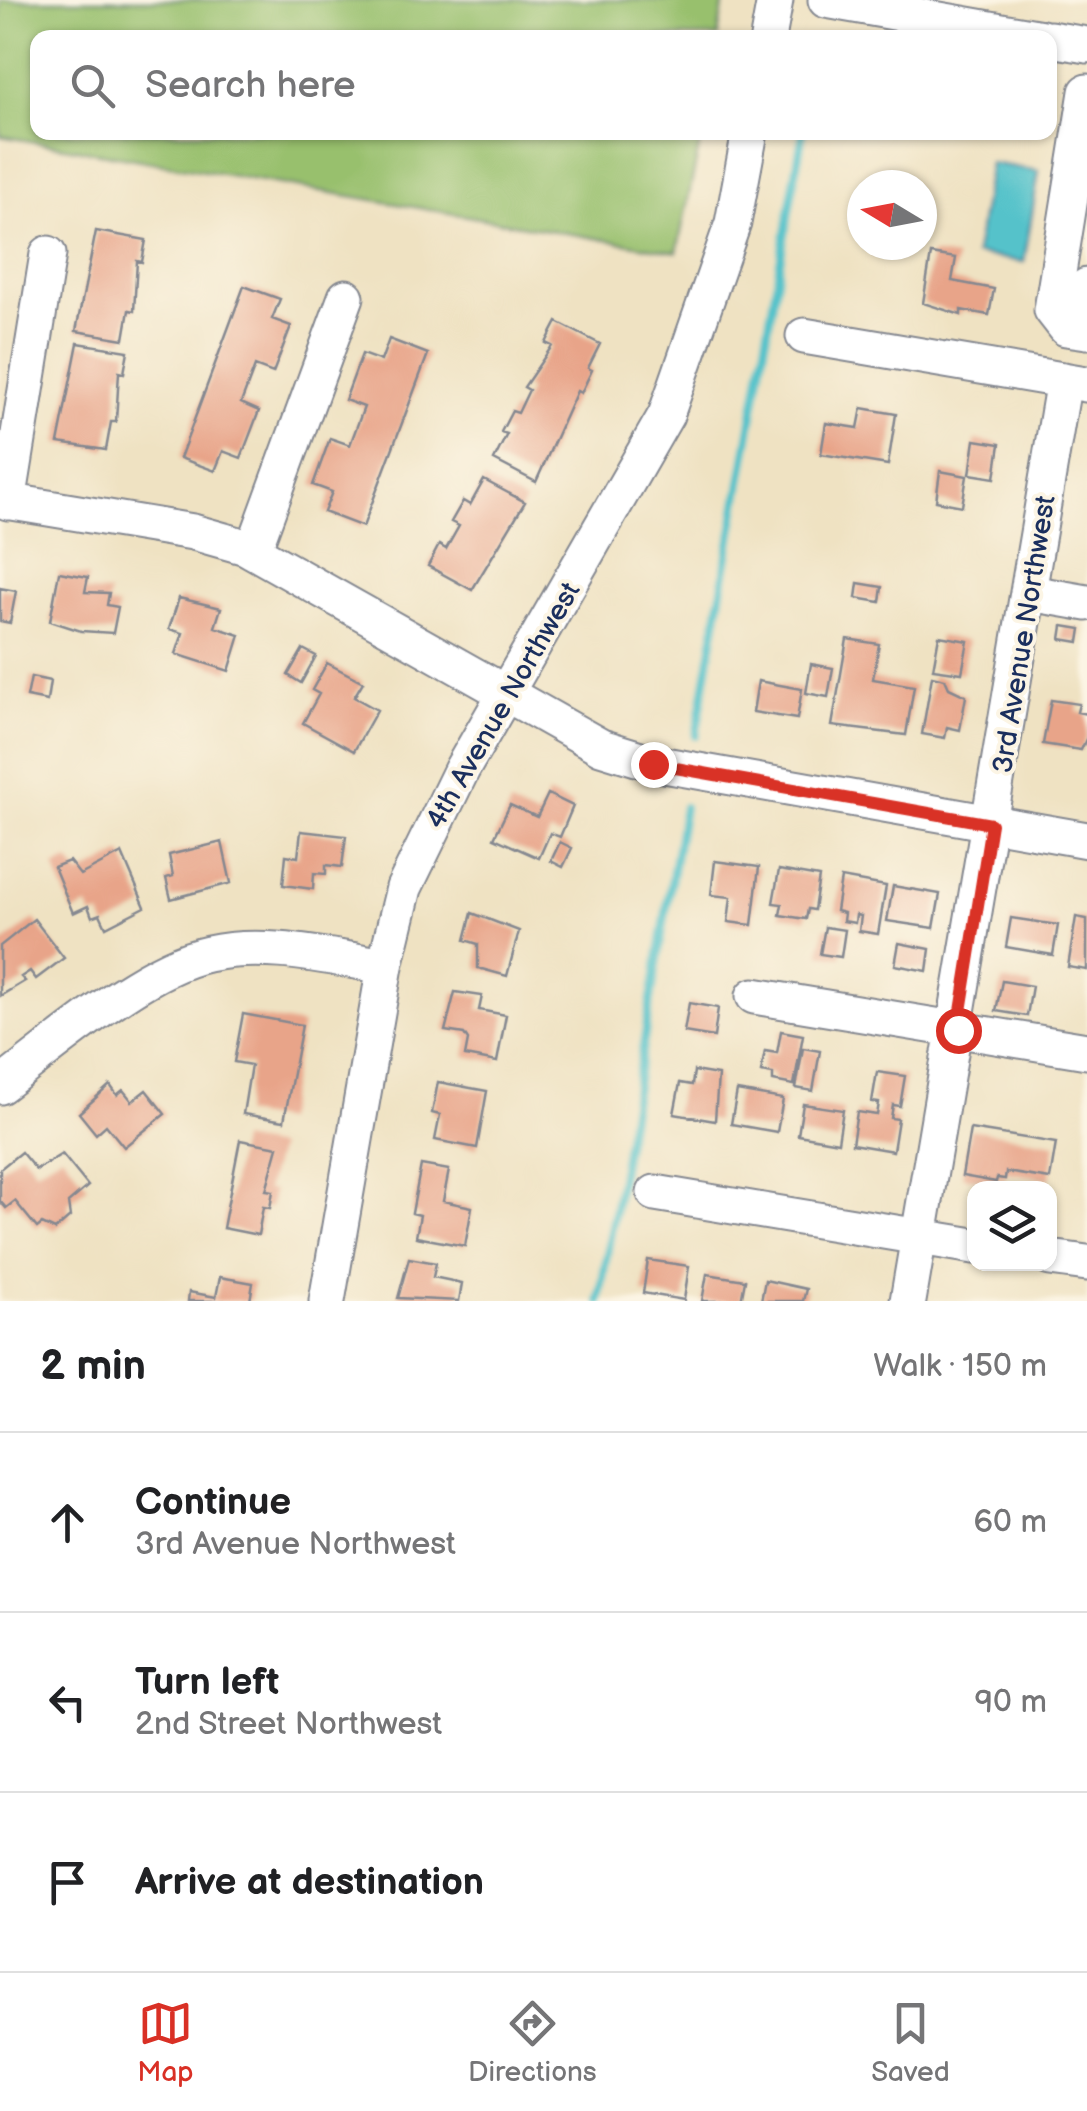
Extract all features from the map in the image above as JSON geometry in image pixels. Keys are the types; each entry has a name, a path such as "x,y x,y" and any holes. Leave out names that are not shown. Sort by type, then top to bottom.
{"street":[{"path":"769,30 775,0"},
{"path":"826,0 997,30"},
{"path":"1057,40 1087,45"},
{"path":"1087,92 1052,310 1066,328 1083,330 1087,286"},
{"name":"4th Avenue Northwest","path":"327,1301 385,966 404,888 430,828 666,416 733,224 749,140"},
{"path":"48,254 4,501 193,532 252,550 601,747 653,764 1087,840"},
{"path":"252,550 346,297"},
{"path":"804,336 1076,382"},
{"name":"3rd Avenue Northwest","path":"908,1301 958,1030 1030,593 1076,382"},
{"path":"1030,593 1087,604"},
{"path":"0,1086 136,986 207,954 278,950 385,966"},
{"path":"754,996 1087,1052"},
{"path":"655,1192 967,1245"},
{"path":"1057,1259 1087,1264"}],"green space":[{"path":"0,0 724,0 719,30 30,30 30,140 701,140 677,252 0,136"}],"water":[{"path":"990,163 1039,171 1024,262 975,254"}],"building":[{"path":"96,231 146,240 142,262 137,261 134,311 129,310 124,339 76,331"},
{"path":"937,255 956,258 952,281 994,289 989,315 961,310 961,315 923,303 930,260 937,260"},
{"path":"244,286 280,299 272,319 291,326 273,373 255,366 241,403 259,411 241,458 223,451 215,471 180,458"},
{"path":"557,322 600,344 588,368 592,370 581,393 577,391 536,482 494,460 507,434 501,432 512,411 518,413 529,390 524,387 552,346 546,343"},
{"path":"389,339 428,354 363,527 324,512 332,492 313,485 330,438 350,445 364,407 345,400 362,354 381,361"},
{"path":"78,343 128,351 124,373 119,372 116,422 111,422 106,450 58,443"},
{"path":"862,408 896,414 888,465 821,454 826,423 858,428"},
{"path":"975,440 1000,444 995,478 970,474"},
{"path":"940,471 967,476 962,506 936,501"},
{"path":"484,480 525,502 472,590 428,566 439,545 446,549 459,526 451,522 463,501 470,505"},
{"path":"59,572 88,577 85,592 109,593 107,605 118,607 113,633 81,631 50,621"},
{"path":"858,583 882,587 880,602 856,598"},
{"path":"0,588 16,591 10,623 0,621"},
{"path":"179,598 221,608 215,627 240,635 229,671 176,654 183,633 169,629"},
{"path":"1063,626 1081,629 1079,642 1061,639"},
{"path":"939,636 968,641 962,673 933,669"},
{"path":"847,639 879,644 873,679 914,686 906,735 832,726"},
{"path":"303,649 316,656 301,683 288,675"},
{"path":"327,663 363,682 354,697 377,710 354,751 303,723 319,694 312,690"},
{"path":"811,664 833,668 828,697 806,693"},
{"path":"932,676 945,679 949,688 966,696 960,730 947,727 945,738 922,734"},
{"path":"31,677 50,681 47,701 27,697"},
{"path":"758,681 802,689 797,719 753,712"},
{"path":"1051,700 1079,704 1077,712 1087,714 1087,737 1081,750 1043,744"},
{"path":"548,794 573,806 560,837 550,833 539,858 494,838 510,805 537,817"},
{"path":"301,831 346,836 342,867 326,865 326,874 314,873 313,889 283,885 286,855 298,857"},
{"path":"222,842 231,883 171,899 166,878 173,876 169,855"},
{"path":"560,842 572,848 563,867 551,861"},
{"path":"122,853 145,907 106,927 100,914 92,917 88,906 73,913 54,867 69,861 80,875"},
{"path":"715,861 759,867 752,925 728,922 731,897 711,895"},
{"path":"779,870 819,877 814,910 808,909 806,919 780,915 782,904 773,903"},
{"path":"841,878 886,886 878,934 859,931 861,916 856,915 855,923 843,921 844,913 836,911"},
{"path":"893,886 940,894 934,928 887,921"},
{"path":"472,913 519,931 507,976 478,968 478,944 465,940"},
{"path":"1076,917 1087,919 1087,970 1068,967"},
{"path":"1011,918 1058,925 1053,955 1006,947"},
{"path":"34,919 64,958 36,979 30,971 21,977 25,981 0,996 0,946"},
{"path":"825,927 845,930 841,957 820,954"},
{"path":"899,943 930,949 927,971 895,965"},
{"path":"1002,981 1032,986 1027,1016 996,1011"},
{"path":"455,992 482,996 479,1010 506,1015 497,1062 465,1056 468,1040 464,1034 445,1031"},
{"path":"689,1003 718,1008 714,1037 684,1032"},
{"path":"243,1014 302,1025 284,1121 243,1114 251,1065 234,1062"},
{"path":"781,1031 803,1035 794,1085 773,1081 773,1074 761,1072 765,1051 777,1053"},
{"path":"803,1048 820,1051 813,1091 796,1088"},
{"path":"694,1071 718,1075 715,1121 674,1114 680,1083 692,1085"},
{"path":"877,1072 905,1076 900,1106 893,1105 891,1118 898,1119 893,1151 852,1144 857,1112 877,1115 879,1103 872,1102"},
{"path":"438,1082 487,1091 477,1148 435,1140 440,1115 432,1113"},
{"path":"110,1085 117,1095 123,1090 132,1101 146,1090 165,1114 124,1147 106,1125 96,1134 79,1113"},
{"path":"737,1091 783,1099 777,1132 731,1124"},
{"path":"803,1104 843,1110 838,1142 798,1135"},
{"path":"970,1129 1056,1143 1050,1179 1006,1172 1005,1179 996,1181 962,1176"},
{"path":"240,1140 278,1147 266,1190 273,1191 270,1208 263,1207 258,1235 223,1228"},
{"path":"21,1152 36,1170 62,1154 88,1186 68,1203 70,1217 55,1230 42,1224 37,1228 15,1201 6,1208 0,1201 0,1169"},
{"path":"421,1165 449,1170 443,1201 472,1207 465,1246 416,1237 420,1215 412,1213"},
{"path":"409,1258 436,1263 433,1277 462,1283 459,1301 398,1298"},
{"path":"648,1260 689,1266 684,1300 643,1293"},
{"path":"707,1274 745,1280 741,1301 702,1301"},
{"path":"220,1277 253,1283 250,1301 188,1301 189,1292 216,1297"},
{"path":"765,1280 806,1289 803,1301 761,1301"}],"waterway":[{"path":"696,736 802,140"},
{"path":"599,1301 684,807"}],"route":[{"path":"653,764 991,824 958,1030"}]}
